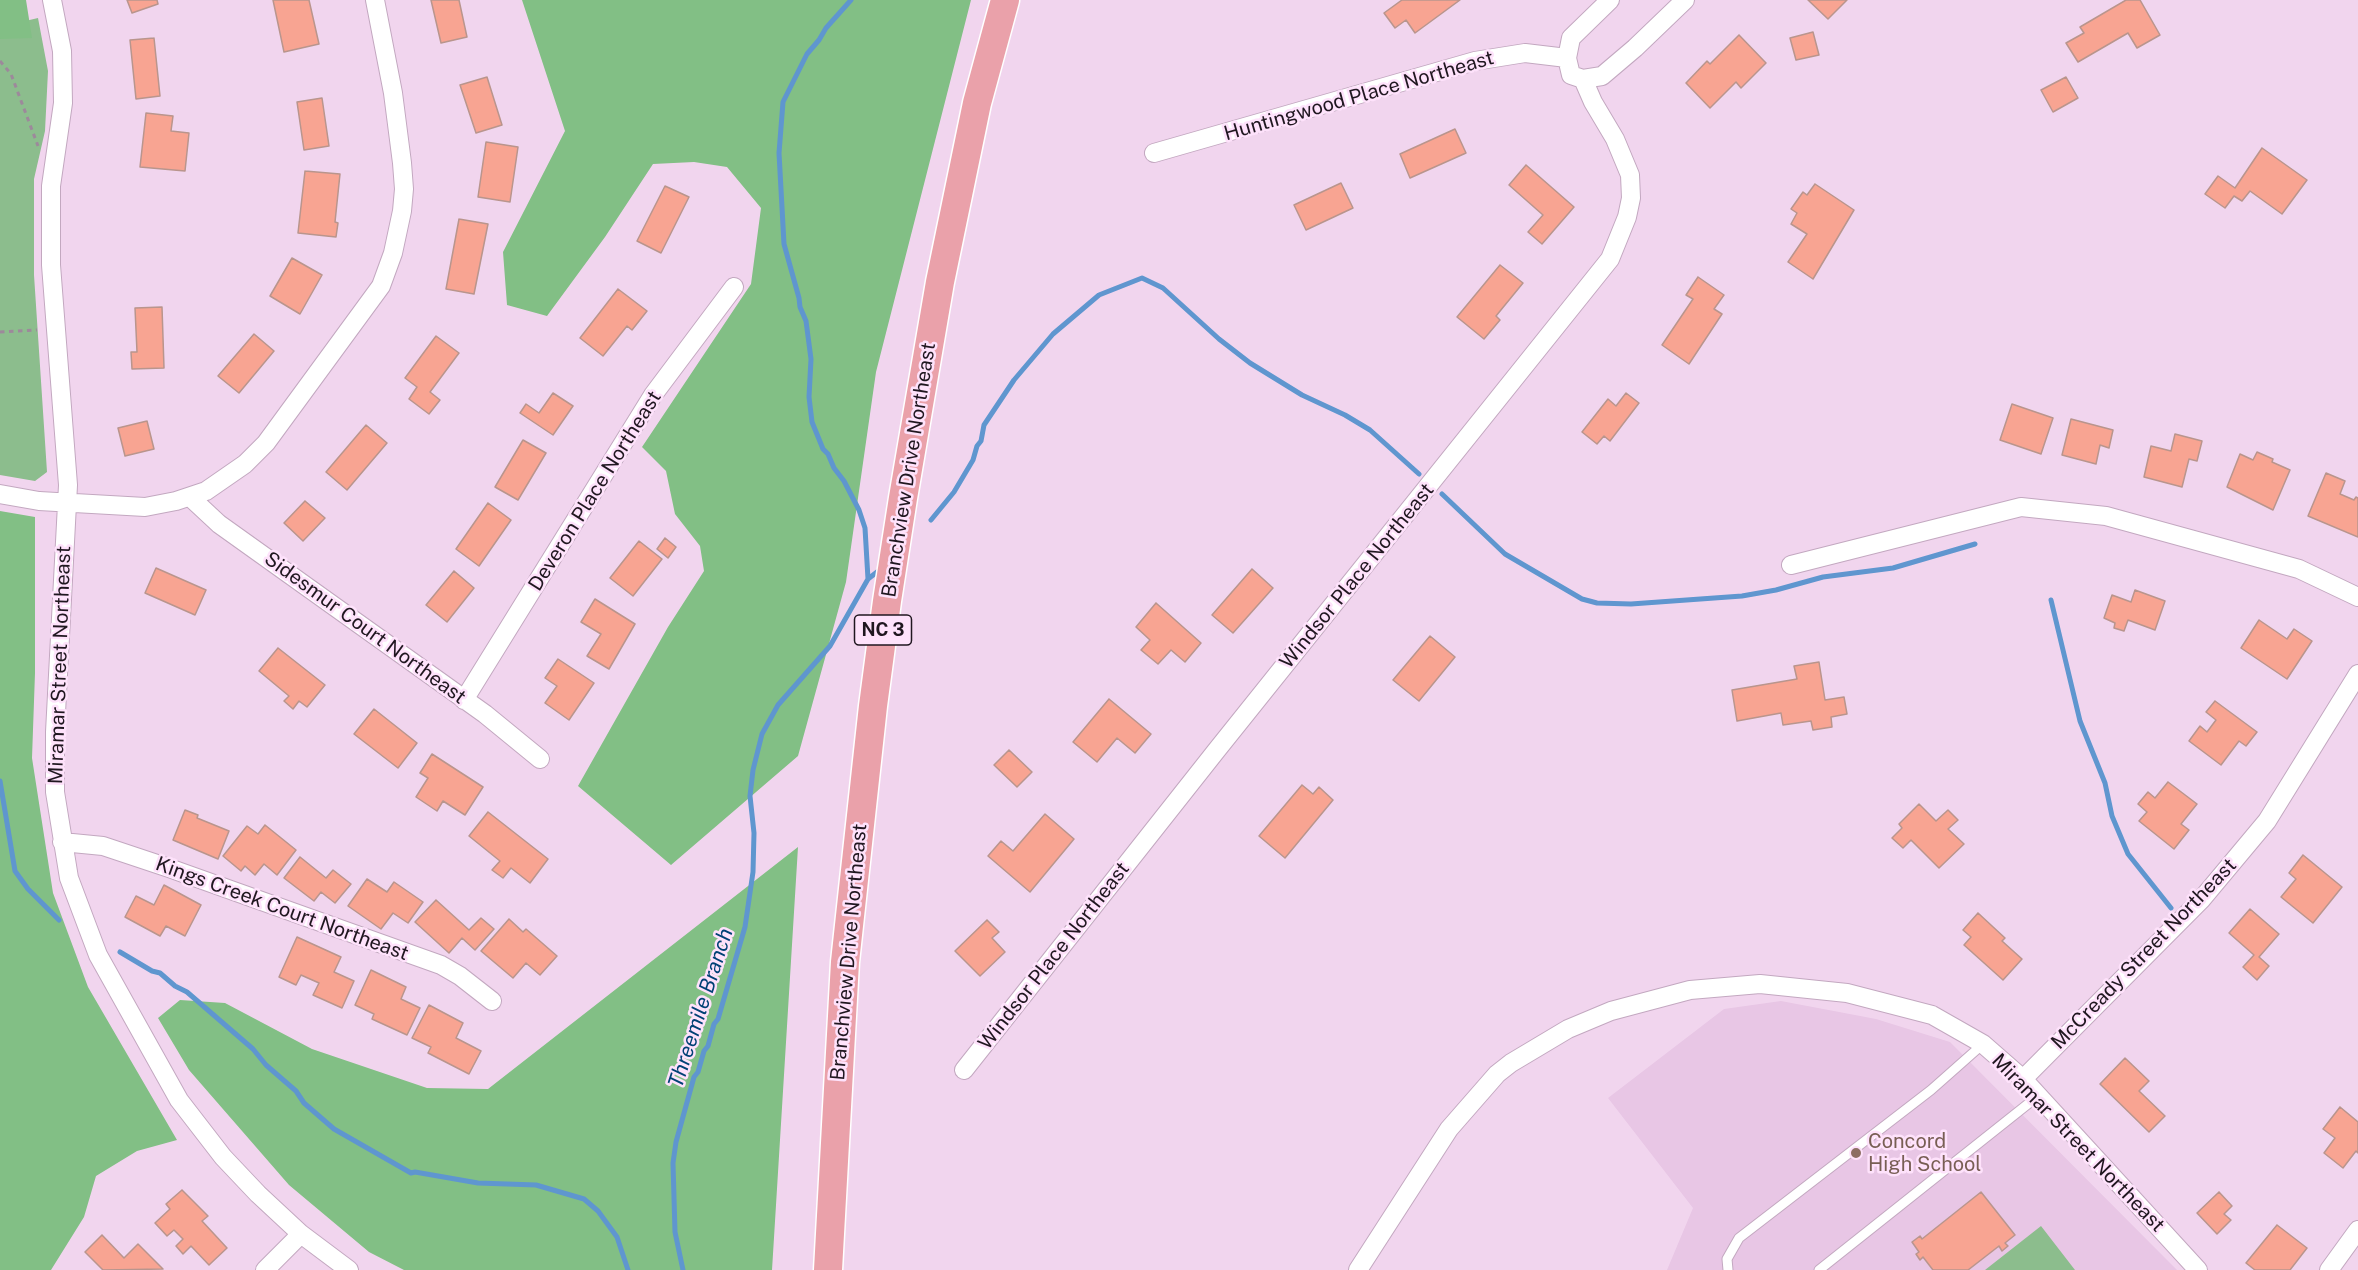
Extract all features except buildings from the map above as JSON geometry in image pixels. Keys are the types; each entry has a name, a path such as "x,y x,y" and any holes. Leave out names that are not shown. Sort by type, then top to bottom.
{"main road":[{"name":"Branchview Drive Northeast","path":"828,1270 845,962 884,625 940,282 977,103 1005,0"}],"street":[{"name":"Miramar Street Northeast","path":"52,0 62,51 63,103 51,186 50,242 67,502 55,732 55,792 69,878 98,955 178,1100 223,1157 258,1194 301,1234 349,1270"},
{"path":"0,494 39,501 145,507 206,491 245,464 266,443 381,286 389,264 402,211 404,189 393,93 375,0"},
{"path":"1567,58 1571,38 1610,0"},
{"path":"1583,79 1602,76 1685,0"},
{"name":"Huntingwood Place Northeast","path":"1154,153 1475,62 1525,53 1567,58"},
{"name":"Windsor Place Northeast","path":"964,1070 1610,259 1627,217 1631,198 1630,175 1615,140 1593,102 1583,79 1571,75 1567,58"},
{"name":"Deveron Place Northeast","path":"464,700 653,395 734,287"},
{"name":"Sidesmur Court Northeast","path":"190,497 219,524 464,700 540,759"},
{"path":"1791,565 2021,507 2106,516 2299,569 2358,597"},
{"name":"McCready Street Northeast","path":"2023,1079 2201,900 2267,821 2358,674"},
{"name":"Kings Creek Court Northeast","path":"62,842 103,846 441,965 492,1001"},
{"name":"Miramar Street Northeast","path":"1358,1270 1449,1129 1497,1074 1568,1029 1611,1011 1690,990 1760,984 1847,993 1932,1015 1983,1044 2023,1079 2198,1270"},
{"path":"2329,1270 2358,1230"},
{"path":"265,1270 301,1234"}],"lane":[{"path":"1728,1270 1727,1259 1739,1238 1931,1090 1983,1044"},
{"path":"1818,1270 2038,1096"}],"path":[{"path":"0,61 11,74 40,154"},
{"path":"0,332 42,330"}],"shaded area":[{"name":"Concord High School","path":"1781,1001 1876,1019 1950,1042 2177,1270 1667,1270 1693,1208 1608,1098 1724,1009"}],"green space":[{"path":"0,0 26,0 32,38 0,39"},
{"path":"522,0 971,0 876,372 846,582 798,756 671,865 578,786 668,627 704,571 700,546 675,514 666,471 642,447 751,284 761,208 727,167 694,162 653,164 605,237 547,316 507,305 503,252 565,131"},
{"path":"38,18 48,71 45,131 34,179 34,275 47,472 35,481 0,475 0,27"},
{"path":"0,511 35,517 35,673 32,758 53,893 88,987 177,1140 137,1151 96,1176 84,1217 51,1270 0,1270"},
{"path":"798,847 772,1270 404,1270 369,1252 289,1185 189,1070 158,1018 180,1000 225,1003 312,1049 427,1088 488,1089"},
{"path":"2041,1226 2075,1270 1985,1270"}],"waterway":[{"name":"Threemile Branch","path":"683,1270 675,1232 673,1163 676,1142 694,1077 718,1019 745,927 753,872 754,833 750,796 753,770 762,734 778,705 830,646 868,579 865,528 859,510 844,481 823,449 812,422 809,397 811,359 806,321 800,307 784,244 779,153 783,102 807,54 851,0"},
{"path":"931,520 954,492 973,460 981,441 984,425 1014,380 1053,334 1099,295 1142,278 1163,288 1219,339 1250,363 1302,395 1345,415 1370,430 1419,474"},
{"path":"1442,494 1505,554 1582,599 1597,603 1631,604 1742,596 1776,590 1823,577 1893,568 1975,544"},
{"path":"868,579 877,572"},
{"path":"2051,600 2080,721 2105,783 2112,816 2128,854 2171,908"},
{"path":"0,781 15,871 28,889 59,920"},
{"path":"120,952 152,971 160,973 175,986 187,992 253,1049 266,1065 296,1091 304,1103 334,1129 411,1173 478,1183 536,1185 584,1199 598,1211 617,1237 628,1270"}],"place":[{"name":"Concord High School","path":"1856,1153"}]}
